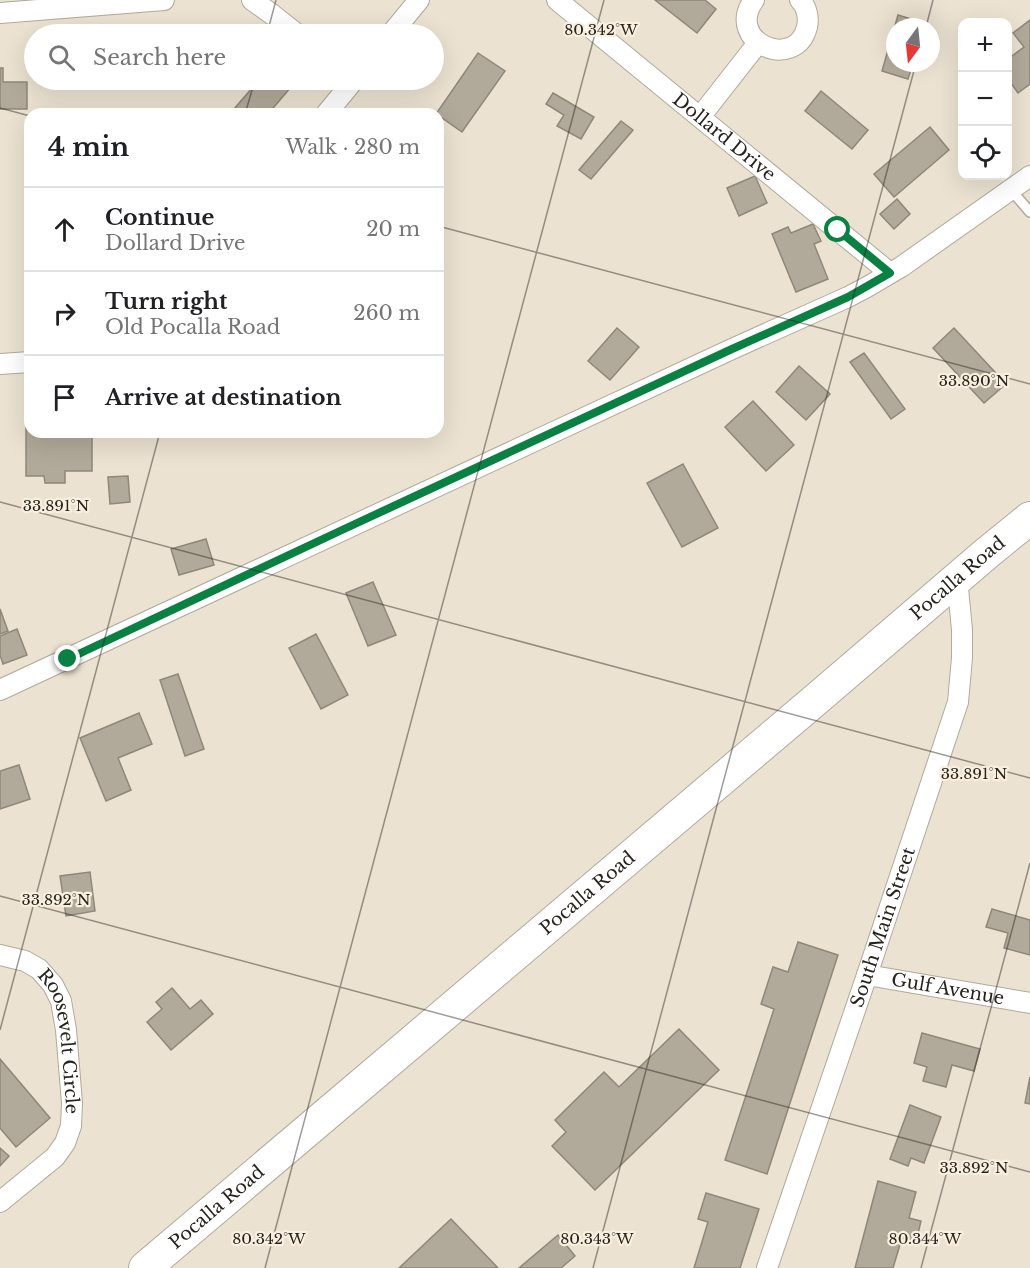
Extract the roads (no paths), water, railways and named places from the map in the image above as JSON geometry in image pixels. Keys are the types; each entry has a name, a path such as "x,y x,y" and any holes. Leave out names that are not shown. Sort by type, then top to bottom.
{"main road":[{"name":"Pocalla Road","path":"145,1268 1030,518"}],"street":[{"path":"0,13 164,0"},
{"path":"252,0 284,24"},
{"path":"399,24 419,0"},
{"name":"Dollard Drive","path":"557,0 890,273"},
{"path":"754,0 747,15 747,26 751,35 758,43 778,50 789,48 804,34 808,24 807,13 801,0"},
{"path":"700,117 758,43"},
{"path":"331,108 344,90"},
{"path":"0,690 848,297 901,267 1030,176"},
{"path":"0,364 24,362"},
{"name":"South Main Street","path":"766,1268 958,702 962,630 957,578"},
{"name":"Roosevelt Circle","path":"0,955 25,961 39,969 53,985 61,1001 66,1030 72,1103 71,1126 64,1143 55,1156 0,1203"},
{"name":"Gulf Avenue","path":"867,975 1030,1003"}],"lane":[{"path":"1011,190 1030,212"}]}
